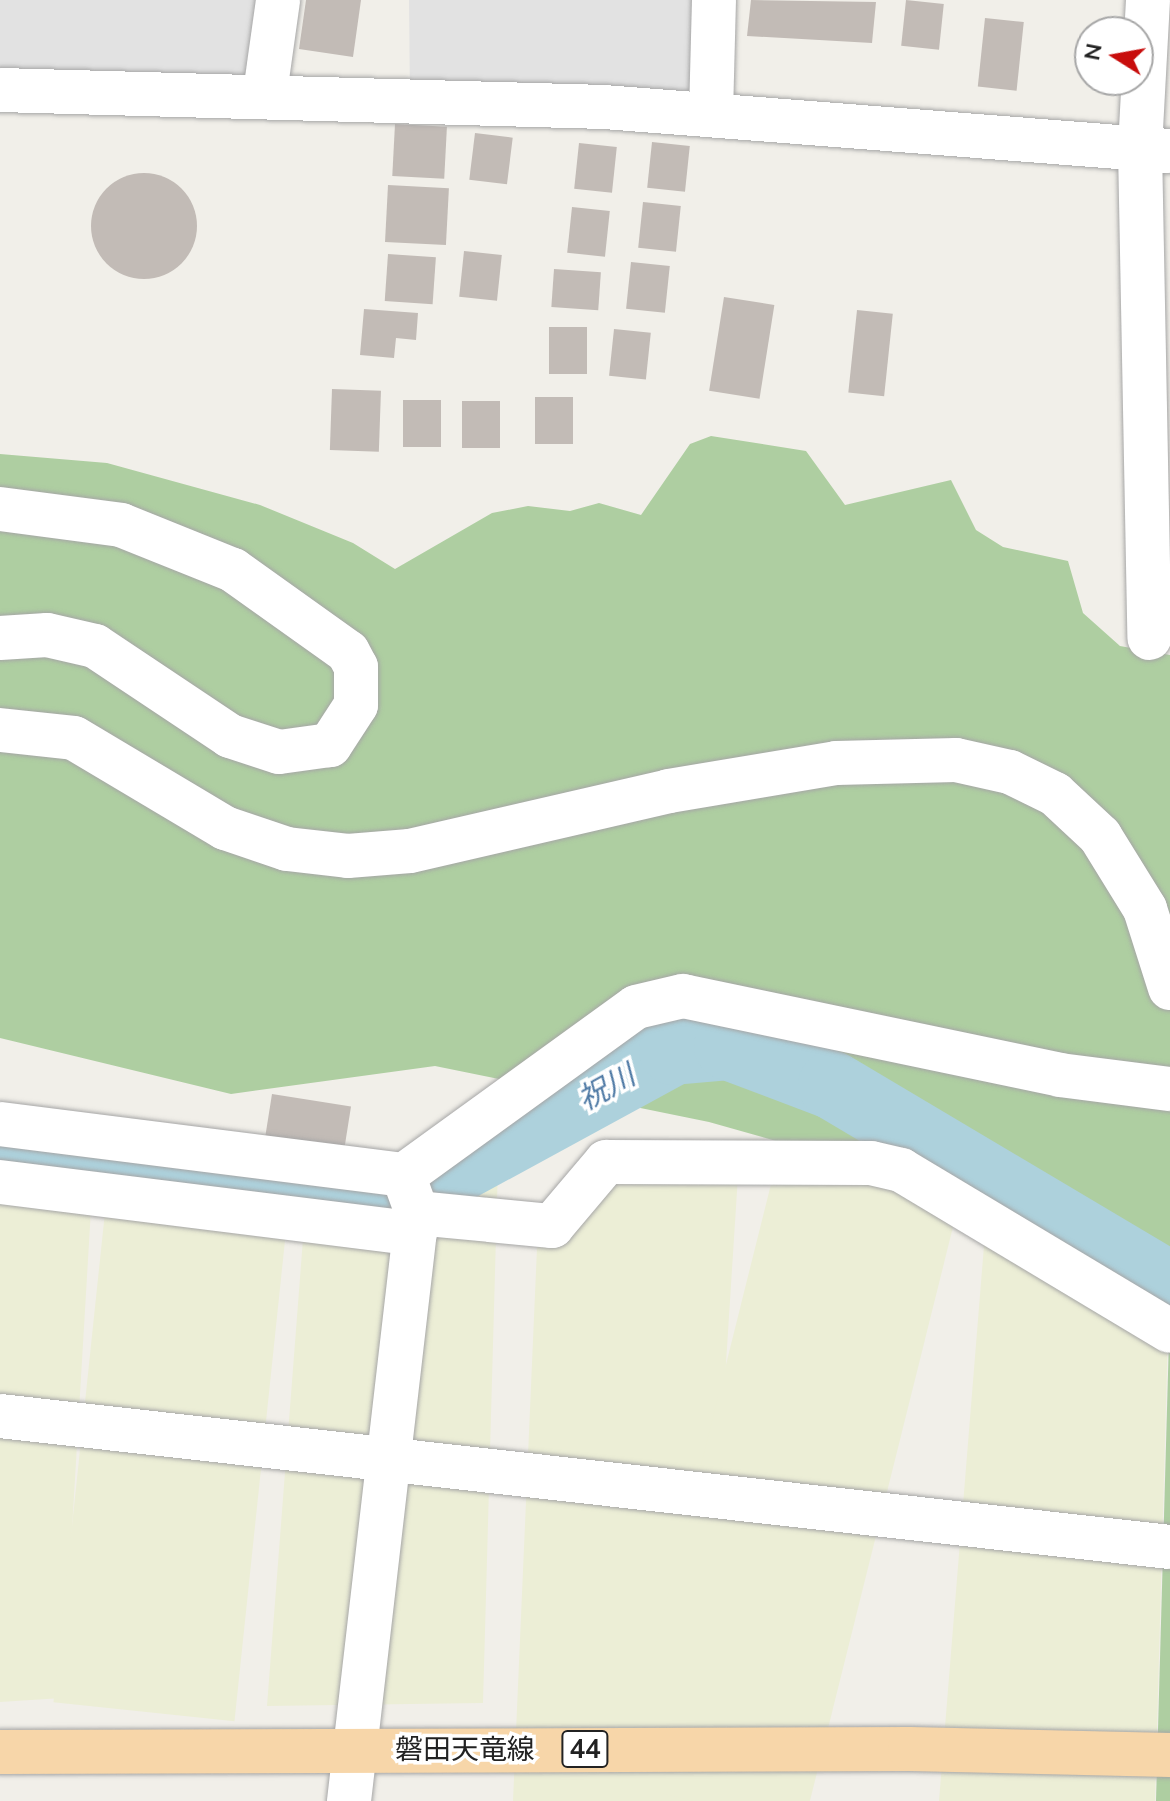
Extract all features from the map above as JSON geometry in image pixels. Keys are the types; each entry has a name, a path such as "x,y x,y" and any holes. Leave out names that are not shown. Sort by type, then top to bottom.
{"main road":[{"name":"磐田天竜線","path":"0,1752 355,1749 1170,1755"}],"street":[{"path":"265,93 278,0"},
{"path":"711,114 714,0"},
{"path":"1148,0 1155,149 1149,638"},
{"path":"0,90 265,93 711,114 1155,149"},
{"path":"0,509 121,525 233,570 348,652 356,667 356,705 330,745 279,752 230,736 95,646 47,635 0,638"},
{"path":"0,730 74,738 225,828 287,849 348,856 410,851 669,791 836,763 956,760 1010,772 1055,794 1100,836 1145,909 1170,988"},
{"path":"349,1801 412,1202 636,1007 683,996 1060,1075 1170,1089"},
{"path":"0,1124 552,1226 606,1162 871,1163 901,1170 1170,1331"},
{"path":"0,1182 412,1202"},
{"path":"0,1416 1170,1547"}],"green space":[{"path":"711,436 806,451 845,505 951,480 976,530 1003,547 1068,561 1083,613 1120,646 1170,655 1170,1286 1065,1223 709,1122 435,1066 231,1094 0,1038 0,454 107,463 260,505 353,543 395,569 492,513 528,506 570,511 599,503 641,515 690,444"},
{"path":"499,1129 483,1703 267,1706 304,1226"},
{"path":"739,1160 698,1801 513,1801 537,1248 592,1178"},
{"path":"777,1160 958,1205 810,1801 694,1801 622,1783"},
{"path":"0,1196 91,1209 62,1698 0,1702"},
{"path":"105,1212 286,1231 234,1721 53,1702"},
{"path":"986,1221 1168,1329 1155,1801 939,1801"},
{"path":"1170,1303 1170,1801 1156,1801"}],"shaded area":[{"path":"0,0 278,0 278,90 0,90"},
{"path":"409,0 714,0 711,114 410,99"}],"building":[{"path":"306,0 361,0 353,57 299,49"},
{"path":"751,0 876,2 872,43 747,36"},
{"path":"906,0 944,4 939,50 901,46"},
{"path":"985,18 1024,22 1017,91 978,87"},
{"path":"395,124 447,127 444,179 392,176"},
{"path":"475,133 513,138 507,184 469,180"},
{"path":"652,142 690,146 685,192 647,188"},
{"path":"579,143 617,147 612,193 574,189"},
{"path":"144,173 164,177 181,189 193,206 197,226 193,246 181,263 164,275 144,279 124,275 107,263 95,246 91,226 95,206 107,189 124,177"},
{"path":"388,185 449,188 446,245 385,242"},
{"path":"643,202 681,206 676,252 638,248"},
{"path":"572,207 610,211 605,257 567,253"},
{"path":"464,251 502,255 497,301 459,297"},
{"path":"388,254 436,257 433,304 385,301"},
{"path":"631,262 670,266 665,313 626,309"},
{"path":"554,269 601,272 598,310 551,307"},
{"path":"724,297 774,305 760,399 709,391"},
{"path":"364,309 418,313 416,340 396,338 394,358 360,355"},
{"path":"857,310 893,314 884,396 848,393"},
{"path":"549,327 587,327 587,374 549,374"},
{"path":"614,329 651,333 646,380 609,376"},
{"path":"332,389 381,391 379,452 330,450"},
{"path":"535,397 573,397 573,444 535,444"},
{"path":"403,400 441,400 441,447 403,447"},
{"path":"462,401 500,401 500,448 462,448"},
{"path":"272,1094 351,1107 344,1149 265,1136"}],"waterway":[{"name":"祝川","path":"0,1150 338,1192 413,1193 673,1051 728,1046 832,1085 1170,1286"}]}
